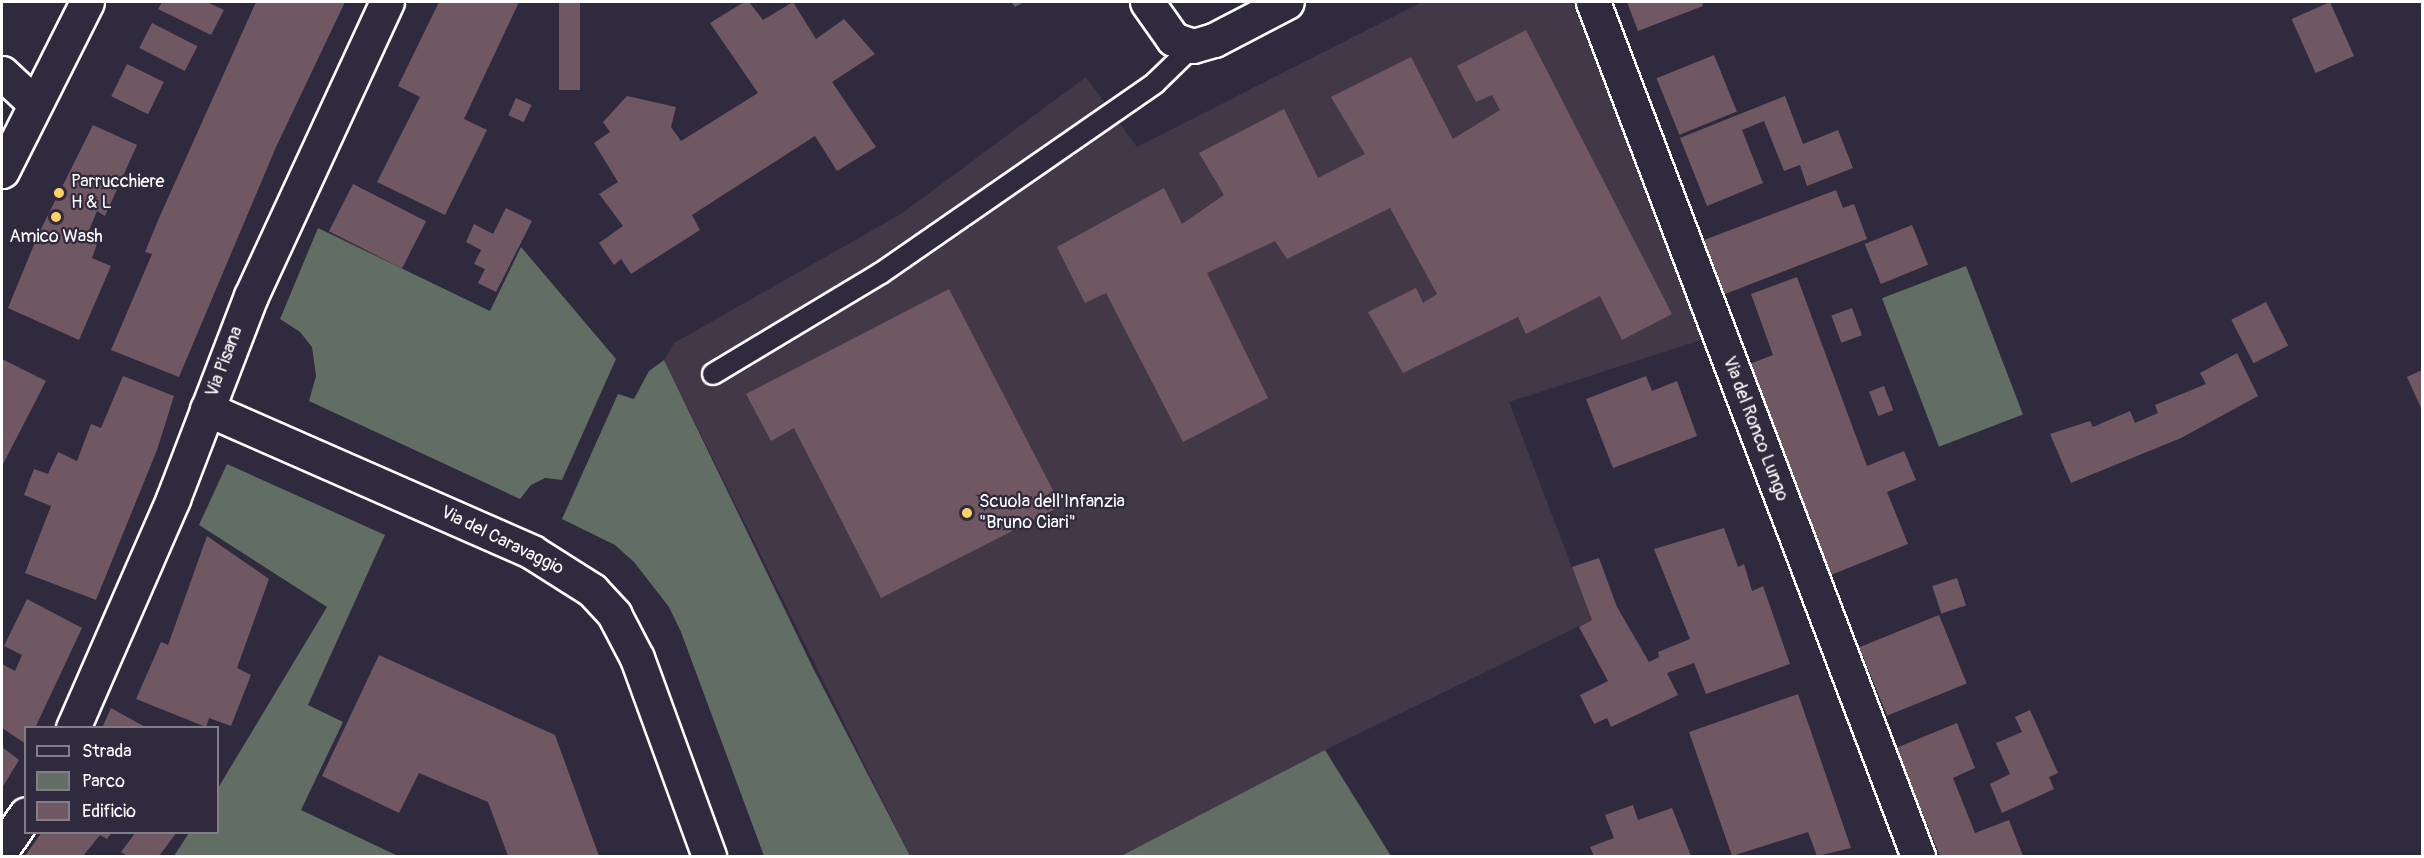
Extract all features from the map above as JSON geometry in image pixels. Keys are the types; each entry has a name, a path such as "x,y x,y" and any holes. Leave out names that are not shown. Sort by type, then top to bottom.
{"street":[{"path":"2,171 87,2"},
{"name":"Via Pisana","path":"74,726 173,499 281,226 387,2"},
{"path":"1147,2 1173,39 1193,46 1214,40 1287,2"},
{"name":"Via del Ronco Lungo","path":"1593,2 1918,856"},
{"path":"2,73 35,104"},
{"name":"Via del Caravaggio","path":"207,409 532,552 600,597 620,624 637,658 709,856"},
{"path":"2,849 24,817"}],"lane":[{"path":"713,374 881,273 1155,83 1193,46"}],"shaded area":[{"path":"1422,2 1572,2 1707,338 1509,402 1592,620 1325,750 1121,856 910,856 664,360 674,343 901,214 1086,77 1137,147"}],"green space":[{"path":"318,228 490,311 521,247 616,359 562,480 545,478 531,485 520,499 309,401 316,376 312,347 300,332 280,319"},
{"path":"1966,266 2023,414 1939,447 1882,298"},
{"path":"664,360 812,666 910,856 764,856 681,632 669,607 634,562 615,545 562,519 618,394 634,399 649,371"},
{"path":"227,464 385,535 308,705 343,722 301,810 398,856 174,856 188,834 219,834 219,786 327,607 199,525"},
{"path":"1325,750 1391,856 1121,856"}],"building":[{"path":"162,2 207,2 224,10 211,35 158,9"},
{"path":"256,2 345,2 276,147 179,377 111,350 152,254 145,252 159,218"},
{"path":"439,2 519,2 464,119 487,130 445,215 377,182 420,97 398,86"},
{"path":"559,2 580,2 580,90 559,90"},
{"path":"744,2 749,2 763,20 793,2 816,39 844,19 875,54 832,82 876,147 837,171 815,136 692,215 700,230 631,274 621,259 614,265 599,243 623,226 599,194 618,182 594,143 610,132 603,122 627,96 676,107 671,127 681,141 758,93 710,23"},
{"path":"1011,2 1024,2 1015,7"},
{"path":"1627,2 1702,2 1703,6 1638,31"},
{"path":"2330,2 2354,56 2316,73 2292,19"},
{"path":"152,23 197,46 185,71 139,48"},
{"path":"1526,30 1672,314 1622,340 1600,296 1526,334 1518,317 1403,373 1368,312 1416,288 1423,303 1437,294 1390,208 1287,259 1275,241 1207,273 1268,398 1183,442 1106,293 1085,303 1057,247 1164,188 1182,224 1224,195 1199,153 1284,109 1318,178 1365,154 1331,97 1411,57 1453,139 1500,110 1492,95 1476,102 1457,66"},
{"path":"1714,55 1737,112 1679,135 1657,78"},
{"path":"127,64 164,82 148,114 111,96"},
{"path":"1785,96 1803,144 1838,130 1853,168 1807,186 1800,165 1784,171 1764,121 1742,130 1763,183 1707,206 1680,138"},
{"path":"516,98 532,105 524,122 508,115"},
{"path":"93,125 137,145 105,216 97,211 85,240 97,244 92,258 111,266 79,340 8,308 38,235"},
{"path":"353,184 426,221 402,268 329,231"},
{"path":"1836,190 1843,208 1854,204 1867,239 1725,294 1704,240"},
{"path":"506,208 532,221 496,292 478,283 485,269 474,264 481,250 466,242 474,224 493,234"},
{"path":"1912,225 1928,265 1881,284 1865,244"},
{"path":"1797,277 1867,466 1904,451 1916,480 1887,492 1908,544 1831,575 1747,365 1773,355 1751,294"},
{"path":"949,289 1061,506 881,598 794,428 771,441 746,394"},
{"path":"2266,302 2288,346 2253,363 2231,320"},
{"path":"1852,308 1862,335 1841,343 1831,316"},
{"path":"2237,353 2258,396 2181,438 2071,483 2050,434 2090,421 2093,427 2130,411 2135,423 2158,413 2155,405 2206,384 2200,373"},
{"path":"2,359 46,381 2,466"},
{"path":"2422,370 2422,410 2407,377"},
{"path":"123,376 174,396 157,450 96,600 25,573 51,506 24,495 34,469 48,474 58,452 77,461 91,424 101,428"},
{"path":"1646,376 1652,391 1677,381 1697,436 1613,468 1586,399"},
{"path":"1884,386 1893,410 1878,416 1869,392"},
{"path":"1724,528 1738,567 1744,564 1752,591 1763,586 1790,664 1706,694 1694,663 1667,673 1678,695 1611,727 1607,718 1594,724 1580,695 1608,681 1579,627 1592,620 1572,567 1599,558 1617,607 1649,662 1659,657 1658,652 1690,639 1654,549"},
{"path":"207,536 269,579 237,668 251,675 231,726 209,718 206,726 204,726 136,699 161,642 168,645"},
{"path":"1957,578 1966,606 1941,614 1932,586"},
{"path":"27,599 82,628 36,726 24,726 24,743 2,728 2,664 15,671 22,655 4,646"},
{"path":"1939,615 1967,684 1887,716 1859,647"},
{"path":"379,655 555,735 599,856 508,856 488,802 419,773 399,813 322,776"},
{"path":"1798,694 1851,848 1817,856 1808,832 1732,856 1689,732"},
{"path":"111,708 143,726 103,726"},
{"path":"2030,710 2058,773 2049,777 2054,789 2002,813 1990,784 2010,774 1996,743 2022,732 2015,717"},
{"path":"1957,723 1975,768 1953,778 1975,833 2009,820 2023,856 1940,856 1896,748"},
{"path":"2,747 19,760 2,788"},
{"path":"1633,805 1638,820 1672,808 1691,856 1594,856 1590,847 1614,838 1605,815"},
{"path":"41,834 111,834 107,839 100,835 83,856 25,856"},
{"path":"134,834 176,834 159,856 127,856 121,852"}],"place":[{"name":"Parrucchiere H & L","path":"59,193"},
{"name":"Amico Wash","path":"56,217"},
{"name":"Scuola dell'Infanzia \"Bruno Ciari\"","path":"967,513"}]}
